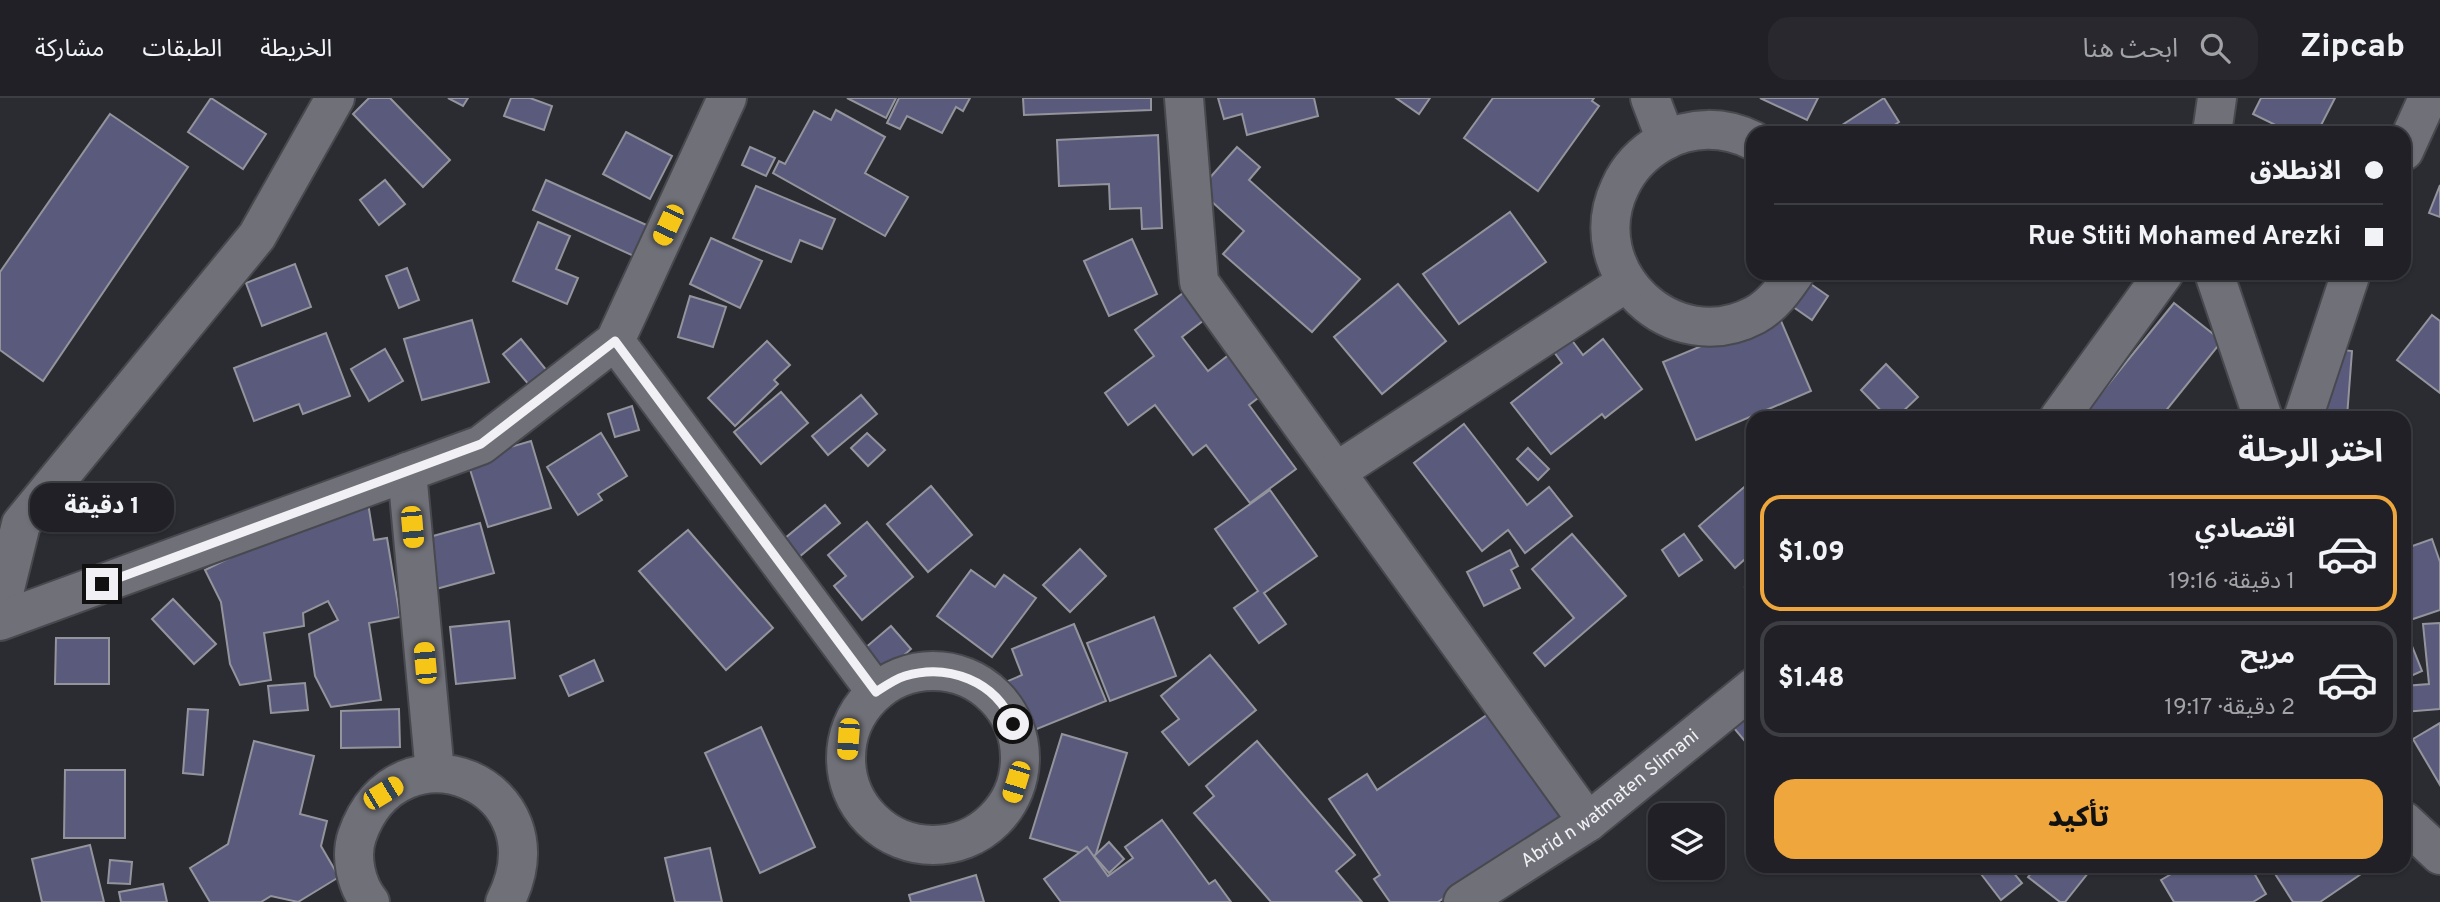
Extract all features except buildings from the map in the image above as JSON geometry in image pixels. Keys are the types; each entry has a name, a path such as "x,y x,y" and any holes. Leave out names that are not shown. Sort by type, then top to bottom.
{"street":[{"path":"0,609 21,524 257,236 335,98"},
{"path":"0,621 481,444 615,341 727,98"},
{"path":"1184,98 1199,282 1588,822"},
{"path":"1650,98 1666,140"},
{"path":"2213,126 2217,98"},
{"path":"2411,136 2428,98"},
{"path":"1746,137 1738,133 1706,129 1675,134 1648,150 1627,173 1613,201 1609,233 1616,263 1632,290 1657,313 1688,324 1722,326 1755,315 1781,294 1790,280"},
{"path":"2064,411 2159,280"},
{"path":"2216,280 2261,411"},
{"path":"2305,411 2349,280"},
{"path":"1336,471 1627,282"},
{"path":"615,341 876,692"},
{"path":"407,472 435,773"},
{"path":"931,670 961,675 987,689 1007,710 1019,738 1020,768 1012,796 995,821 972,837 945,845 917,845 890,835 869,818 853,794 846,767 851,730 859,713 876,692 902,676 931,670"},
{"name":"Abrid n watmaten Slimani","path":"1463,902 1588,822 1746,694"},
{"path":"370,902 364,895 355,869 356,841 365,814 383,793 407,778 435,773 461,776 485,787 503,806 515,829 520,855 516,881 505,902"},
{"path":"2411,828 2440,855"}],"route":[{"path":"102,584 481,444 615,341 876,692 902,676 931,670 961,675 987,689 1007,710 1013,724"}]}
